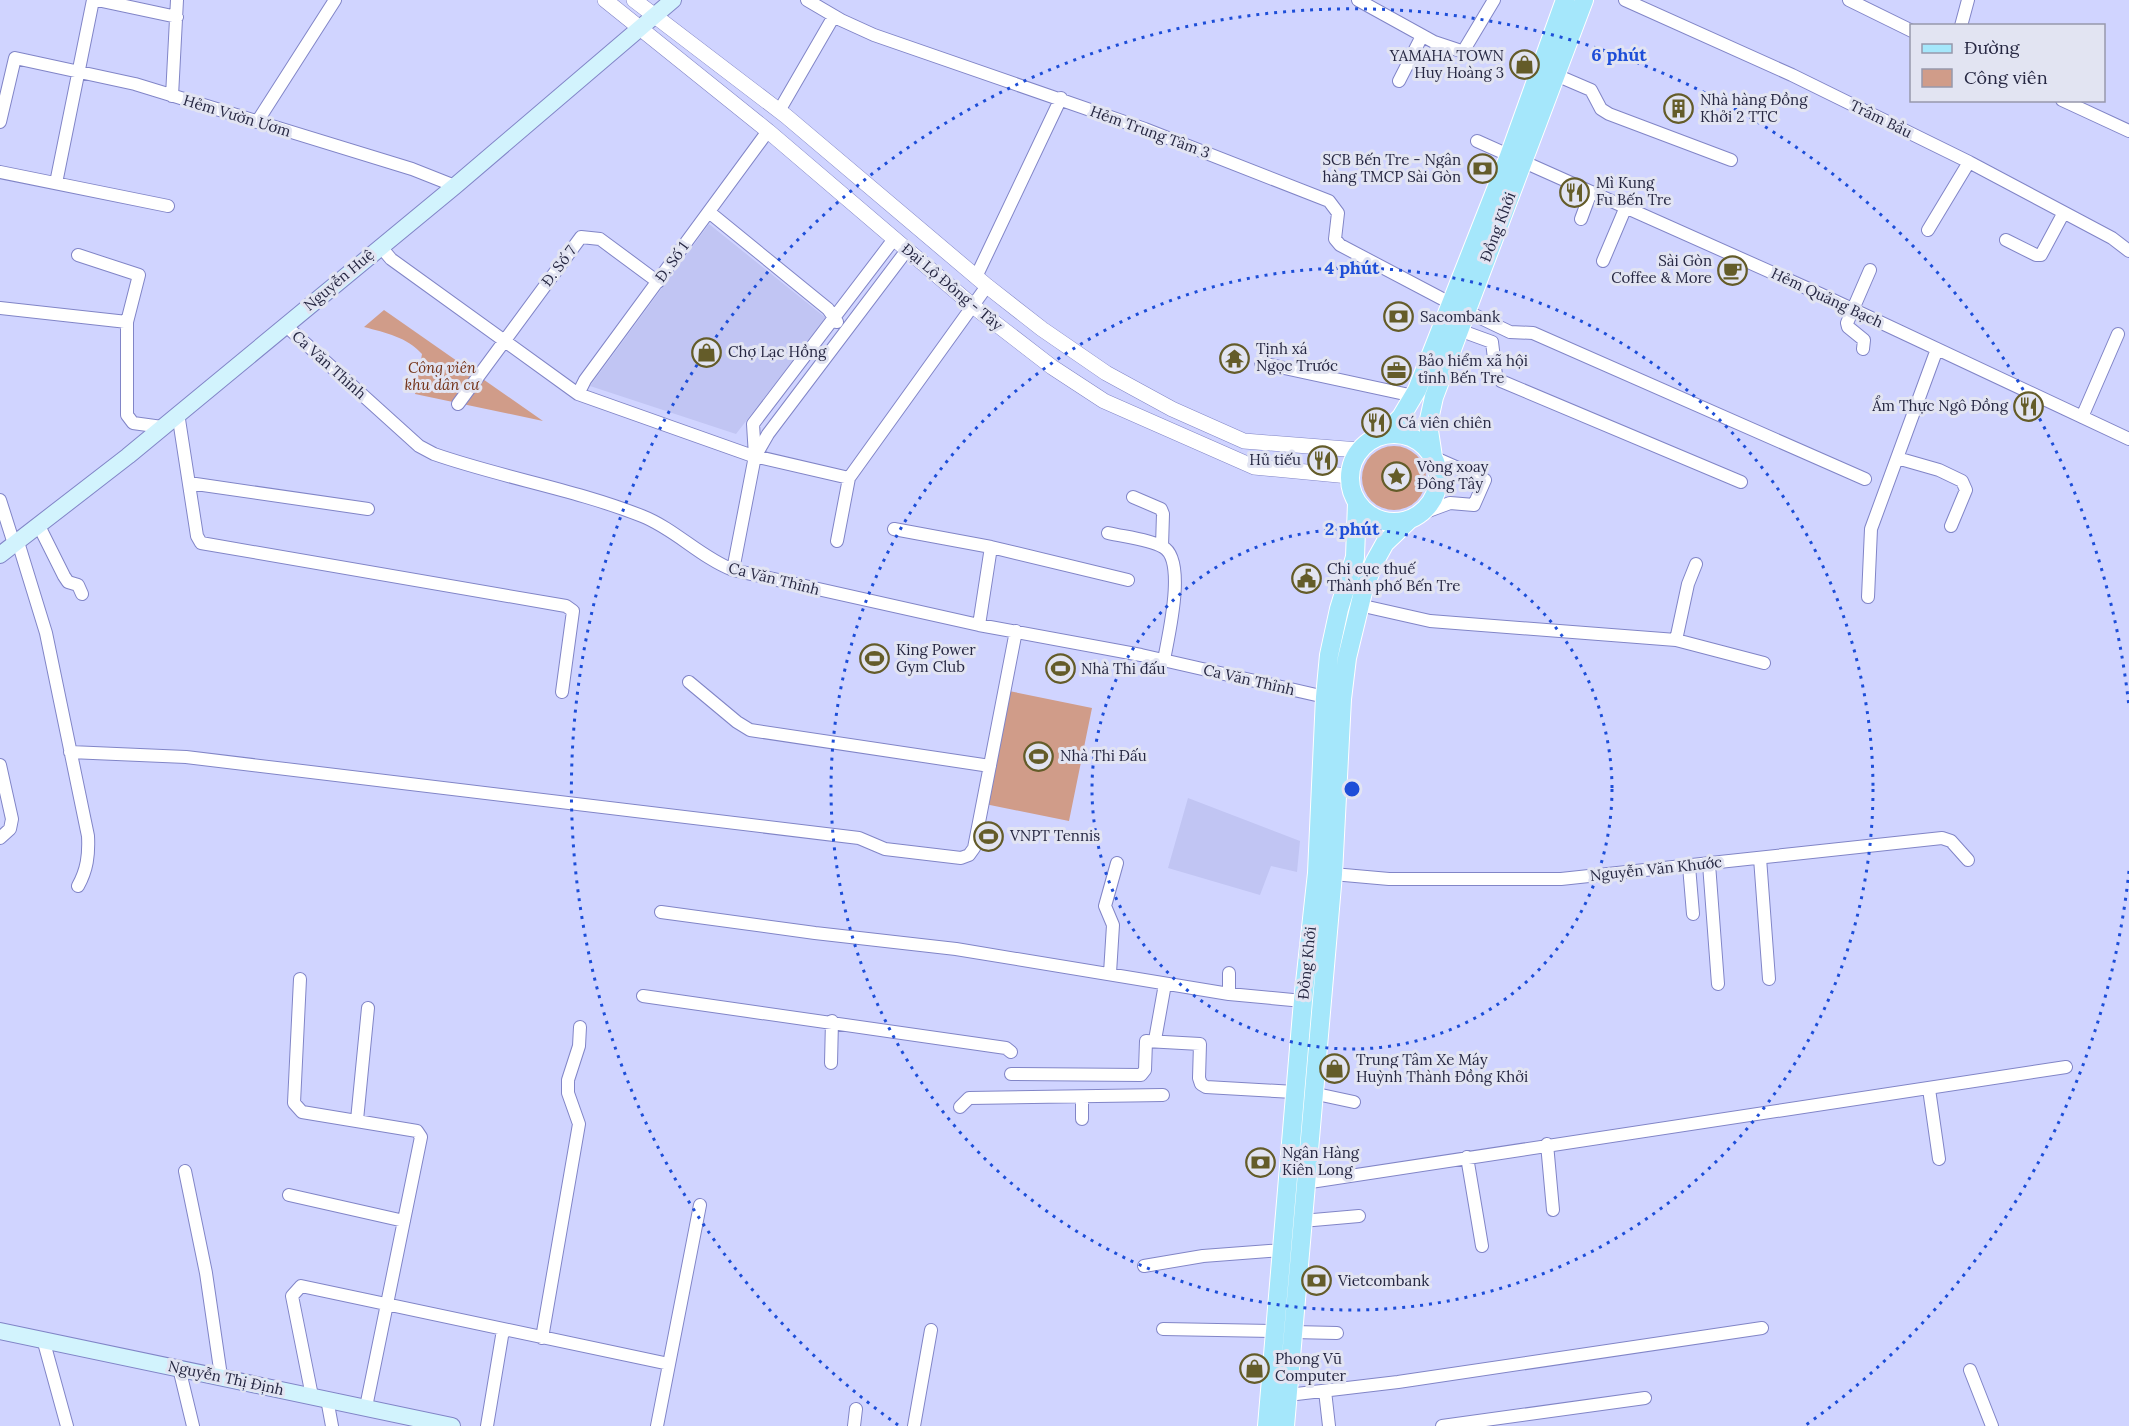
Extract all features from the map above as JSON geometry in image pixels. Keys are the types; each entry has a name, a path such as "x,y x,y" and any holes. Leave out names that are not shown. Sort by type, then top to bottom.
{"main road":[{"name":"Nguyễn Huệ","path":"0,555 162,427 455,186 673,0"},
{"name":"Đồng Khởi","path":"1383,435 1401,417 1414,396 1459,308 1516,159 1565,0"},
{"name":"Đồng Khởi","path":"1516,159 1556,75 1584,0"},
{"name":"Đồng Khởi","path":"1433,457 1428,424 1434,397 1459,330 1459,308"},
{"path":"1397,434 1411,437 1424,445 1433,457 1438,472 1438,487 1432,501 1416,516 1394,523 1379,520 1357,503 1351,490 1349,476 1352,462 1359,450 1370,440 1383,435 1397,434"},
{"name":"Đồng Khởi","path":"1267,1426 1302,1221 1304,1183 1303,1001 1317,873 1325,697 1329,655 1339,609 1355,557 1357,503"},
{"name":"Đồng Khởi","path":"1285,1426 1288,1395 1284,1332 1283,1250 1333,874 1342,699 1347,658 1359,604 1375,561 1385,543 1416,516"},
{"name":"Nguyễn Thị Định","path":"0,1331 320,1397 427,1423 452,1426"}],"street":[{"path":"56,183 95,0 177,17"},
{"path":"172,96 177,0"},
{"path":"257,122 335,0"},
{"name":"Đại Lộ Đông - Tây","path":"605,0 768,131 973,306 1069,378 1104,401 1154,425 1254,467 1349,476"},
{"name":"Đại Lộ Đông - Tây","path":"634,0 779,111 981,281 1042,329 1106,373 1172,409 1244,441 1359,450"},
{"name":"Hẻm Trung Tâm 3","path":"807,0 874,35 1060,98 1329,201 1338,213 1335,239 1340,245 1459,308 1510,332 1533,333 1865,479"},
{"path":"1358,0 1422,36 1454,50 1464,50 1494,0"},
{"name":"Trâm Bầu","path":"1625,0 1792,75 1969,162 2063,214 2112,238 2129,251"},
{"path":"1849,0 1910,30"},
{"path":"1962,24 1968,0"},
{"path":"779,111 834,16"},
{"path":"1400,81 1422,36"},
{"name":"Hẻm Vườn Ươm","path":"0,122 15,58 79,70 172,96 412,169 455,186"},
{"path":"1556,75 1591,90 1601,109 1610,114 1731,160"},
{"path":"837,541 849,478 973,306 981,281 1060,98"},
{"path":"2066,102 2129,131"},
{"name":"Đ. Số 1","path":"578,394 585,380 768,131"},
{"name":"Hẻm Quảng Bạch","path":"1477,141 1851,309 2129,439"},
{"path":"1928,230 1969,162"},
{"path":"0,172 168,206"},
{"path":"1581,219 1591,192"},
{"path":"1603,261 1625,209"},
{"path":"709,212 834,317 843,334"},
{"path":"2006,240 2036,255 2041,255 2063,214"},
{"name":"Đ. Số 7","path":"504,340 581,237 600,239 658,282"},
{"path":"732,570 755,456 753,424 894,239"},
{"path":"380,246 391,259 578,394 755,456 849,478"},
{"path":"755,456 768,434 907,250"},
{"path":"78,255 139,275 127,322 127,416 133,423 162,427"},
{"path":"1863,349 1864,340 1848,327 1851,309 1870,270"},
{"path":"0,308 127,322"},
{"name":"Ca Văn Thỉnh","path":"285,325 419,446 435,454 595,498 646,517 712,561 732,570 979,625 1164,660 1325,697"},
{"path":"1459,330 1492,342 1496,375 1501,381 1741,482"},
{"path":"2082,417 2118,334"},
{"path":"458,404 504,340"},
{"path":"1868,597 1871,529 1937,349"},
{"path":"1261,363 1414,396"},
{"path":"178,413 196,536 201,543 570,608 573,611 562,692"},
{"path":"1416,516 1450,502 1474,504 1485,480 1433,457"},
{"path":"1897,458 1939,470 1962,481 1966,490 1951,526"},
{"path":"189,483 368,509"},
{"path":"1134,496 1161,509 1163,514 1162,546"},
{"path":"0,500 46,633 88,836 88,854 84,874 78,886"},
{"path":"39,526 64,576 68,582 78,585 82,594"},
{"path":"894,529 991,547 1128,580"},
{"path":"1108,533 1162,546 1172,557 1176,574 1164,660"},
{"path":"979,625 991,547"},
{"path":"1676,640 1688,584 1696,564"},
{"path":"1359,604 1430,621 1676,640 1764,663"},
{"path":"70,752 186,757 856,838 885,849 961,858 969,855 974,848 1016,631"},
{"path":"689,682 750,730 990,766"},
{"path":"0,765 12,819 10,829 0,838"},
{"name":"Nguyễn Văn Khước","path":"1333,874 1389,879 1561,879 1942,838 1952,841 1968,860"},
{"path":"1760,858 1769,979"},
{"path":"1110,973 1113,925 1105,906 1117,862"},
{"path":"1709,864 1718,984"},
{"path":"1689,866 1693,914"},
{"path":"661,912 982,953 1229,994 1303,1001"},
{"path":"1229,973 1229,994"},
{"path":"300,979 294,1103 302,1112 420,1133 366,1407"},
{"path":"1155,1040 1165,984"},
{"path":"643,996 832,1021 1006,1048 1011,1052"},
{"path":"357,1120 368,1008"},
{"path":"831,1063 832,1021"},
{"path":"542,1338 579,1124 568,1093 568,1080 579,1046 580,1027"},
{"path":"1011,1074 1141,1075 1145,1070 1146,1041 1155,1040 1200,1044 1199,1078 1201,1084 1206,1087 1304,1092 1354,1102"},
{"path":"1304,1183 1547,1144 2066,1067"},
{"path":"1929,1089 1938,1160"},
{"path":"960,1107 969,1098 1163,1095"},
{"path":"1082,1097 1082,1119"},
{"path":"1547,1144 1553,1210"},
{"path":"1467,1157 1482,1246"},
{"path":"185,1171 206,1273 221,1376"},
{"path":"289,1195 404,1221"},
{"path":"657,1426 700,1205"},
{"path":"1302,1221 1359,1216"},
{"path":"1144,1266 1203,1256 1283,1250"},
{"path":"332,1426 320,1397 292,1296 301,1286 669,1364"},
{"path":"1288,1395 1762,1328"},
{"path":"1163,1329 1337,1333"},
{"path":"487,1426 503,1330"},
{"path":"914,1426 931,1330"},
{"path":"44,1339 67,1426"},
{"path":"179,1368 193,1426"},
{"path":"1970,1370 1992,1426"},
{"path":"1325,1391 1329,1426"},
{"path":"1442,1426 1645,1398"},
{"path":"854,1426 856,1408"}],"shaded area":[{"name":"Chợ Lạc Hồng","path":"709,224 826,318 736,434 590,386"},
{"path":"1188,798 1300,841 1297,872 1271,866 1260,895 1168,868"}],"green space":[{"name":"Công viên khu dân cư","path":"384,310 543,421 415,394 422,354 410,343 364,327"},
{"path":"1394,446 1412,452 1420,460 1426,478 1420,496 1412,504 1394,510 1376,504 1368,496 1362,478 1368,460 1376,452"},
{"name":"Nhà Thi Đấu","path":"1009,691 1092,708 1069,821 985,804"}],"place":[{"name":"YAMAHA TOWN Huy Hoàng 3","path":"1525,65"},
{"name":"Nhà hàng Đồng Khởi 2 TTC","path":"1679,109"},
{"name":"SCB Bến Tre - Ngân hàng TMCP Sài Gòn","path":"1482,169"},
{"name":"Mì Kung Fu Bến Tre","path":"1575,192"},
{"name":"Sài Gòn Coffee & More","path":"1733,270"},
{"name":"Sacombank","path":"1399,317"},
{"name":"Chợ Lạc Hồng","path":"707,352"},
{"name":"Tịnh xá Ngọc Trước","path":"1235,358"},
{"name":"Bảo hiểm xã hội tỉnh Bến Tre","path":"1397,370"},
{"name":"Ẩm Thực Ngô Đồng","path":"2029,406"},
{"name":"Cá viên chiên","path":"1377,423"},
{"name":"Hủ tiếu","path":"1322,460"},
{"name":"Vòng xoay Đông Tây","path":"1396,476"},
{"name":"Chi cục thuế Thành phố Bến Tre","path":"1306,578"},
{"name":"King Power Gym Club","path":"875,659"},
{"name":"Nhà Thi đấu","path":"1060,669"},
{"name":"Nhà Thi Đấu","path":"1039,756"},
{"name":"VNPT Tennis","path":"989,836"},
{"name":"Trung Tâm Xe Máy Huỳnh Thành Đồng Khởi","path":"1335,1069"},
{"name":"Ngân Hàng Kiên Long","path":"1261,1162"},
{"name":"Vietcombank","path":"1317,1281"},
{"name":"Phong Vũ Computer","path":"1254,1368"}]}
